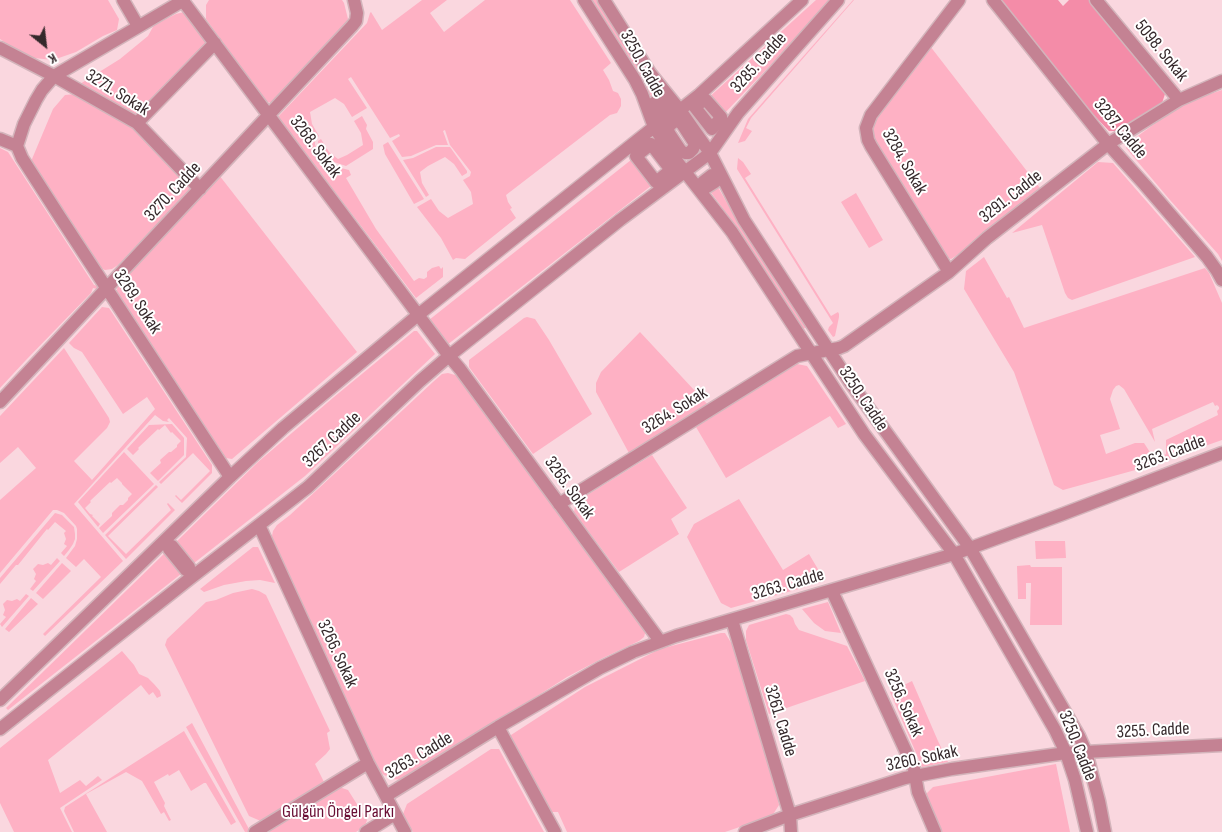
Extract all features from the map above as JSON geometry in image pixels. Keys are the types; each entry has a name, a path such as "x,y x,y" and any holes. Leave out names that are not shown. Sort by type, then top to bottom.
{"street":[{"path":"123,0 138,26"},
{"path":"0,139 17,146 21,130 36,100 54,76 184,0"},
{"name":"3268. Sokak","path":"184,0 449,356"},
{"name":"3270. Cadde","path":"0,402 352,26 356,21 357,13 354,0"},
{"name":"3250. Cadde","path":"584,0 635,80 654,127 685,173 732,232 864,434 954,554 1066,753 1075,780 1087,832"},
{"name":"3250. Cadde","path":"604,0 650,73 680,110 710,153 744,220 849,381 970,548 1080,736 1086,752 1106,832"},
{"name":"3285. Cadde","path":"654,127 699,95 802,0"},
{"name":"3285. Cadde","path":"685,173 710,153 738,113 838,0"},
{"name":"3284. Sokak","path":"949,272 871,146 866,128 871,115 959,0"},
{"name":"3287. Cadde","path":"993,0 1108,144 1206,257 1222,280"},
{"name":"5098. Sokak","path":"1096,0 1179,100"},
{"path":"137,123 215,43"},
{"name":"3271. Sokak","path":"0,48 137,123 200,189"},
{"name":"3291. Cadde","path":"829,350 844,346 949,272 987,238 1108,144 1179,100 1222,82"},
{"path":"0,700 283,428 418,315 654,127"},
{"name":"3269. Sokak","path":"17,146 22,158 230,477"},
{"name":"3267. Cadde","path":"0,729 308,487 420,380 449,356 620,220 685,173"},
{"name":"3264. Sokak","path":"559,504 797,356 829,350"},
{"name":"3265. Sokak","path":"449,356 660,641"},
{"name":"3263. Cadde","path":"386,796 612,662 660,641 954,554 1222,453"},
{"name":"3266. Sokak","path":"259,525 368,763 405,832"},
{"name":"3256. Sokak","path":"832,591 914,769 918,792 934,832"},
{"name":"3261. Cadde","path":"732,620 790,815 791,832"},
{"path":"498,728 555,832"},
{"name":"3255. Cadde","path":"1066,753 1222,745"},
{"name":"3260. Sokak","path":"745,832 790,815 905,778 952,769 1066,753"},
{"name":"3263. Cadde","path":"255,832 368,763"},
{"path":"366,832 395,814"}],"green space":[{"path":"0,0 108,0 119,19 117,30 76,52 53,60 34,58 0,39"},
{"path":"209,0 342,0 348,19 336,37 273,103 266,102 206,19 206,5"},
{"path":"422,0 447,0 430,13 444,32 485,0 570,0 611,63 603,70 613,91 618,93 621,99 621,106 617,113 610,115 506,195 512,208 510,209 516,218 465,259 456,258 453,260 441,238 417,207 431,199 439,211 448,218 473,204 471,192 463,180 470,176 471,172 450,145 445,130 443,131 448,145 436,145 411,156 402,157 392,141 400,136 399,134 390,138 351,77 348,79 367,108 352,117 344,104 335,98 310,112 312,124 319,136 315,139 315,145 333,166 349,170 351,175 346,178 376,229 414,281 427,277 427,272 432,268 439,266 441,269 443,267 443,277 416,298 278,117 367,23 371,12 382,30"},
{"path":"592,0 597,0 661,99 654,103 644,80"},
{"path":"816,0 830,0 721,117 706,100"},
{"path":"853,0 751,118 746,128 752,131 745,141 738,143 748,119"},
{"path":"184,12 209,43 136,117 80,84 120,59 148,36 154,25"},
{"path":"930,46 1040,188 951,259 946,257 871,132 873,121"},
{"path":"1222,90 1222,261 1126,148 1131,141 1172,111 1187,102"},
{"path":"76,94 129,123 192,187 118,265 112,269 105,270 98,267 32,164 32,159 53,109 65,95"},
{"path":"362,116 373,142 373,149 346,166 334,162 318,141 321,139 329,152 338,159 347,155 363,145 361,133 354,121"},
{"path":"388,142 424,199 414,204 385,154 383,145"},
{"path":"436,147 450,147 467,173 462,176 454,164 445,157 428,166 420,172 422,183 429,195 426,197 403,160 413,158"},
{"path":"0,148 8,152 94,285 98,286 97,289 93,288 91,293 0,388"},
{"path":"636,156 656,182 447,345 429,320"},
{"path":"738,158 751,174 745,178 831,316 838,312 839,317 835,336 833,337 828,330 833,323 737,169"},
{"path":"1098,162 1113,163 1195,257 1072,300 1065,293 1042,225 1012,233"},
{"path":"219,175 357,352 232,459 226,458 117,293 119,282"},
{"path":"715,182 738,222 807,327 803,329 735,225 707,187"},
{"path":"856,193 883,240 869,248 841,202"},
{"path":"984,257 1007,298 1009,297 1024,328 1205,268 1222,303 1222,440 1165,460 1163,456 1166,454 1166,440 1218,415 1219,407 1215,406 1213,402 1152,429 1155,442 1124,389 1119,385 1113,390 1110,399 1120,429 1100,435 1106,454 1135,443 1144,443 1157,463 1063,490 1054,485 1014,372 964,289 966,271"},
{"path":"102,307 109,308 212,465 212,473 182,503 175,496 181,500 210,471 193,453 161,484 159,482 186,457 187,438 169,418 167,420 169,422 163,421 155,415 74,504 123,561 45,636 43,634 101,577 84,559 76,567 66,558 75,546 77,529 64,513 57,510 53,510 0,573 0,500 36,468 18,447 0,463 0,416 64,348 110,422 107,428 74,461 92,480 155,409 147,397 123,414 82,352 69,343"},
{"path":"527,317 535,319 592,414 533,454 469,367 469,360"},
{"path":"414,331 417,331 435,354 305,476 189,567 172,546 258,462"},
{"path":"640,332 709,406 630,455 596,392 596,383 601,372"},
{"path":"797,364 807,366 846,424 838,428 830,416 726,478 696,427"},
{"path":"448,373 460,378 646,630 644,637 639,641 567,677 405,780 392,779 377,769 275,550 272,536 277,525 442,374"},
{"path":"172,424 184,438 184,455 158,481 150,473 161,463 160,460 177,447 181,441 165,425 158,429 133,455 127,449 149,425"},
{"path":"124,452 154,484 103,533 99,528 132,494 117,478 90,501 85,508 100,524 98,527 78,502"},
{"path":"652,455 687,508 671,519 679,534 619,572 574,512 576,502"},
{"path":"156,485 158,487 108,536 126,554 171,510 168,503 175,510 126,559 105,535"},
{"path":"739,499 783,570 809,554 825,581 731,608 721,603 687,537 694,524"},
{"path":"55,513 62,515 74,527 75,539 69,550 64,556 61,553 67,546 64,544 66,539 64,533 66,531 55,522 0,584 0,578"},
{"path":"1035,541 1065,541 1066,558 1036,559"},
{"path":"253,547 258,547 275,583 260,580 246,581 224,585 204,592 200,589"},
{"path":"169,549 186,570 8,710 6,708"},
{"path":"57,558 60,561 33,591 30,589 36,581 34,579 36,574 33,569 38,564 48,563 51,565"},
{"path":"62,563 71,571 43,599 36,593"},
{"path":"1030,565 1031,567 1062,567 1062,625 1030,625 1031,583 1026,583 1026,599 1018,599 1017,566"},
{"path":"252,589 266,595 330,731 327,733 330,749 315,764 325,784 263,822 249,816 165,645 167,639 206,602"},
{"path":"26,594 29,596 2,627 0,624 6,617 3,615 5,610 3,604 7,600 17,599 20,601"},
{"path":"31,598 38,604 9,632 5,629"},
{"path":"828,602 841,633 825,631 814,623 802,609"},
{"path":"786,614 793,618 799,630 847,646 865,681 769,714 746,640 746,631 749,625"},
{"path":"725,633 735,649 775,776 779,805 772,816 725,832 567,832 558,812 550,812 509,740 511,735 585,687 660,649"},
{"path":"122,651 139,674 148,678 154,684 160,691 161,696 157,698 153,692 149,695 141,685 48,760 60,793 80,780 86,786 98,776 102,780 60,808 72,832 14,832 0,803 0,748"},
{"path":"912,681 948,762 922,767 890,692"},
{"path":"192,723 250,831 245,832 186,727"},
{"path":"184,731 236,822 231,825 206,783 191,791 179,770 154,782 165,803 164,806 171,820 169,821 164,812 161,814 142,781 126,772 86,794 107,832 74,832 64,811 65,807"},
{"path":"491,749 499,749 544,832 413,832 403,814 407,804"},
{"path":"1056,764 1070,832 940,832 926,794 933,787"},
{"name":"Gülgün Öngel Parkı","path":"339,787 348,790 367,820 365,826 356,832 268,832"}],"shaded area":[{"path":"1000,0 1058,0 1063,6 1069,0 1091,0 1159,81 1165,94 1161,106 1116,131 1109,131 1069,89"}]}
